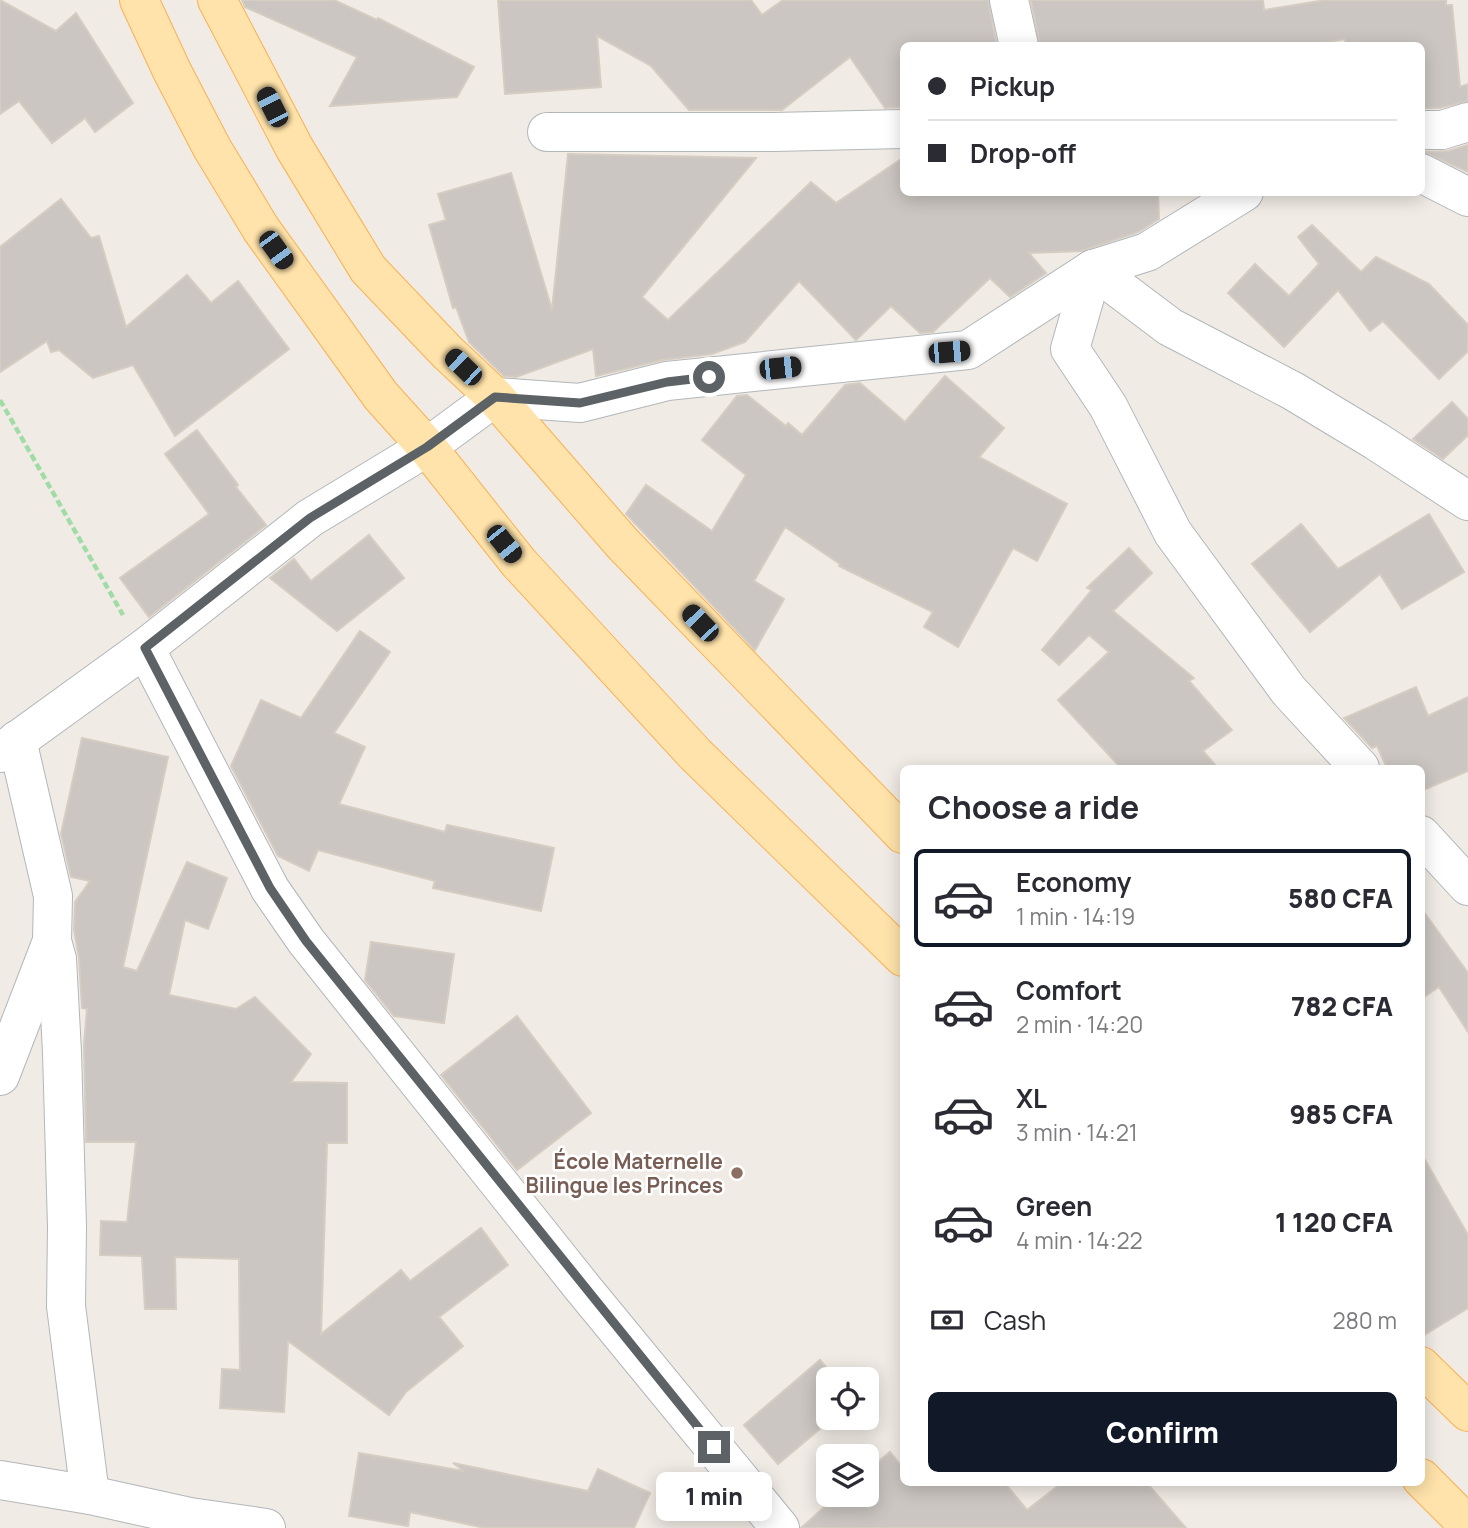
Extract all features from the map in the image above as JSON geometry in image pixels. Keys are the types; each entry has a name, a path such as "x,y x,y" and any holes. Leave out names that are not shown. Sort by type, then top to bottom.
{"main road":[{"path":"139,0 212,148 261,229 381,396 427,447 519,563 695,754 900,954"},
{"path":"217,0 295,149 368,270 495,397 623,544 900,831"},
{"path":"1425,1370 1468,1412"},
{"path":"1425,1482 1468,1525"}],"street":[{"path":"1009,0 1018,42"},
{"path":"1425,130 1442,130 1468,122"},
{"path":"547,132 900,129"},
{"path":"1425,175 1468,197"},
{"path":"90,1495 66,1306 67,1227 62,1052 57,959 52,941 53,896 8,746 145,648 310,518 427,447 495,397 580,403 667,382 968,350 1093,268 1147,252 1238,196"},
{"path":"1093,268 1170,327 1293,391 1468,501"},
{"path":"1093,268 1070,349 1108,406 1173,533 1289,691 1357,765"},
{"path":"145,648 270,888 306,941 780,1528"},
{"path":"1425,839 1468,886"},
{"path":"0,1076 52,941"},
{"path":"0,1480 90,1495 190,1517 266,1528"}],"path":[{"path":"0,400 115,602 145,648"}],"building":[{"path":"0,0 56,31 76,13 133,103 95,132 85,118 52,143 19,101 0,114"},
{"path":"242,0 334,0 377,20 378,18 474,67 457,97 330,106 357,57 245,7"},
{"path":"498,0 751,0 762,15 783,0 988,0 996,42 900,42 900,107 885,108 850,57 782,110 689,110 651,66 597,36 601,87 505,94"},
{"path":"1031,0 1263,0 1264,10 1326,0 1446,0 1446,5 1452,5 1460,87 1468,84 1468,101 1439,108 1425,108 1425,42 1345,42 1345,39 1327,42 1039,42"},
{"path":"1468,145 1468,172 1425,152 1448,151"},
{"path":"568,154 756,158 642,297 668,320 811,182 836,203 900,160 900,196 1158,196 1159,219 1138,232 1081,251 1029,253 1046,273 1010,297 990,278 933,332 920,333 891,306 856,340 799,281 745,342 712,354 662,360 596,376 593,349 516,377 504,376 469,342 456,307 453,308 429,225 446,220 438,194 511,173 552,310"},
{"path":"61,199 91,238 99,236 126,327 187,275 211,303 238,281 289,349 175,436 133,365 93,378 59,350 51,352 47,341 0,372 0,247"},
{"path":"1312,225 1361,272 1376,257 1429,284 1468,325 1468,351 1439,379 1383,321 1370,331 1338,290 1284,347 1228,293 1255,264 1289,296 1319,264 1298,237"},
{"path":"945,376 1004,428 979,457 1067,504 1037,561 1013,548 958,647 924,627 933,612 839,566 840,564 785,527 754,581 784,599 755,650 626,514 646,485 712,531 746,475 702,440 737,396 747,395 786,426 788,423 802,435 845,385 860,383 905,422"},
{"path":"1452,402 1468,419 1468,435 1443,459 1413,439"},
{"path":"197,430 266,525 149,617 120,578 209,514 165,454"},
{"path":"1429,514 1464,572 1402,609 1380,574 1310,632 1252,564 1301,524 1338,569"},
{"path":"369,535 404,578 337,631 270,578 294,559 311,581"},
{"path":"1129,548 1152,573 1113,611 1194,678 1189,681 1232,730 1203,751 1215,765 1118,765 1058,700 1109,652 1089,635 1059,665 1042,650 1092,590 1087,588"},
{"path":"360,631 390,652 334,733 365,747 339,804 445,832 447,825 554,848 541,911 433,888 435,881 318,850 309,871 278,856 231,766 261,700 301,718"},
{"path":"1416,687 1428,716 1468,697 1468,771 1425,789 1425,765 1386,765 1377,746 1372,748 1344,718"},
{"path":"82,738 168,757 123,967 137,971 187,862 227,878 208,929 185,920 169,995 236,1009 255,997 311,1054 291,1082 347,1083 347,1143 327,1143 321,1334 401,1270 410,1281 481,1228 508,1265 439,1317 463,1346 406,1392 389,1415 288,1341 284,1412 220,1408 222,1369 240,1370 239,1259 175,1257 176,1309 145,1309 142,1256 100,1255 101,1221 127,1222 136,1142 86,1142 84,1045 87,1009 82,1008 79,958 74,930 75,902 90,881 71,877 61,834"},
{"path":"1425,914 1468,973 1468,1032 1439,987 1425,996"},
{"path":"371,942 454,954 444,1023 394,1016 365,980"},
{"path":"517,1016 591,1113 517,1170 441,1075"},
{"path":"1425,1160 1468,1235 1468,1308 1425,1335"},
{"path":"820,1360 826,1367 816,1367 816,1430 819,1430 778,1464 744,1425"},
{"path":"890,1452 900,1464 900,1486 1007,1486 1027,1510 1058,1486 1149,1486 1186,1528 801,1528 824,1507 879,1507 879,1461"},
{"path":"359,1453 464,1471 453,1463 588,1491 598,1469 650,1493 634,1528 485,1528 410,1512 408,1526 349,1516"}],"place":[{"name":"École Maternelle Bilingue les Princes","path":"737,1173"}],"route":[{"path":"709,377 667,382 580,403 495,397 427,447 310,518 145,648 270,888 306,941 714,1447"}]}
